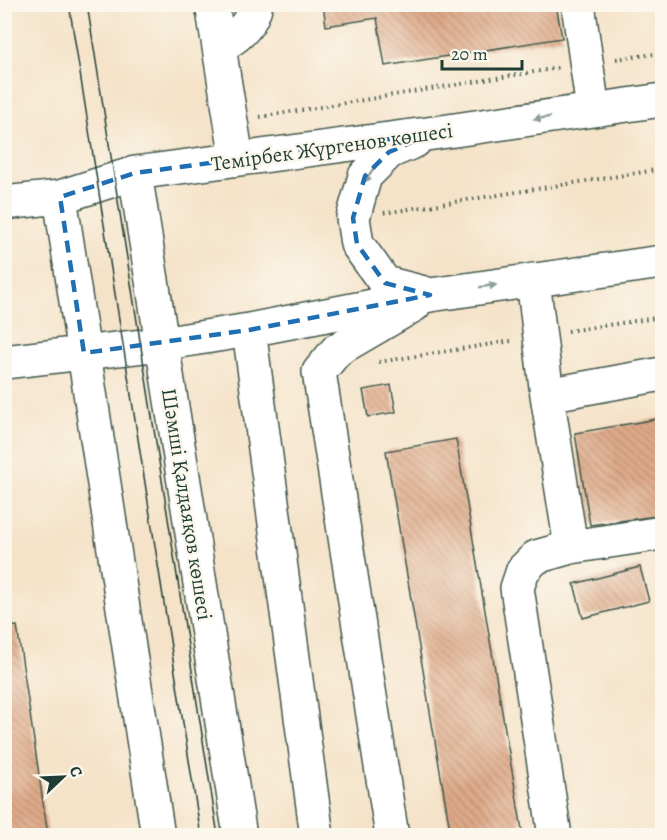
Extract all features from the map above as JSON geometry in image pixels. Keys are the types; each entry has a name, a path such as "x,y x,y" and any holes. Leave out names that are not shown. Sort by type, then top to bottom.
{"street":[{"path":"212,4 237,159"},
{"path":"219,46 230,42 240,34 253,16 256,4"},
{"path":"578,4 593,110"},
{"name":"Темірбек Жүргенов көшесі","path":"4,203 60,197 135,173 663,100"},
{"path":"430,295 385,283 357,244 353,218 365,176 389,152 434,133"},
{"name":"Шәмші Қалдаяқов көшесі","path":"135,173 240,836"},
{"path":"60,197 158,836"},
{"path":"4,362 161,344 249,330 430,295 663,262"},
{"path":"533,280 547,394 571,547"},
{"path":"392,836 319,372 337,350 430,295"},
{"path":"249,330 317,836"},
{"path":"547,394 663,374"},
{"path":"555,836 517,588 523,570 536,557 571,547 663,533"}],"path":[{"path":"231,121 586,63 663,53"},
{"path":"353,218 663,169"},
{"path":"377,362 663,317"}],"highlighted area":[{"path":"434,133 389,152 365,176 353,218 357,244 385,283 430,295 249,330 84,353 60,197 135,173"}],"building":[{"path":"323,4 556,4 562,38 385,66 377,18 326,26"},
{"path":"391,385 396,412 368,417 363,390"},
{"path":"663,418 663,515 590,525 575,433"},
{"path":"456,439 523,836 451,836 386,451"},
{"path":"640,567 649,601 583,618 574,584"},
{"path":"17,626 48,836 4,836 4,627"}],"tram line":[{"path":"69,4 201,836"},
{"path":"87,4 218,836"}]}
